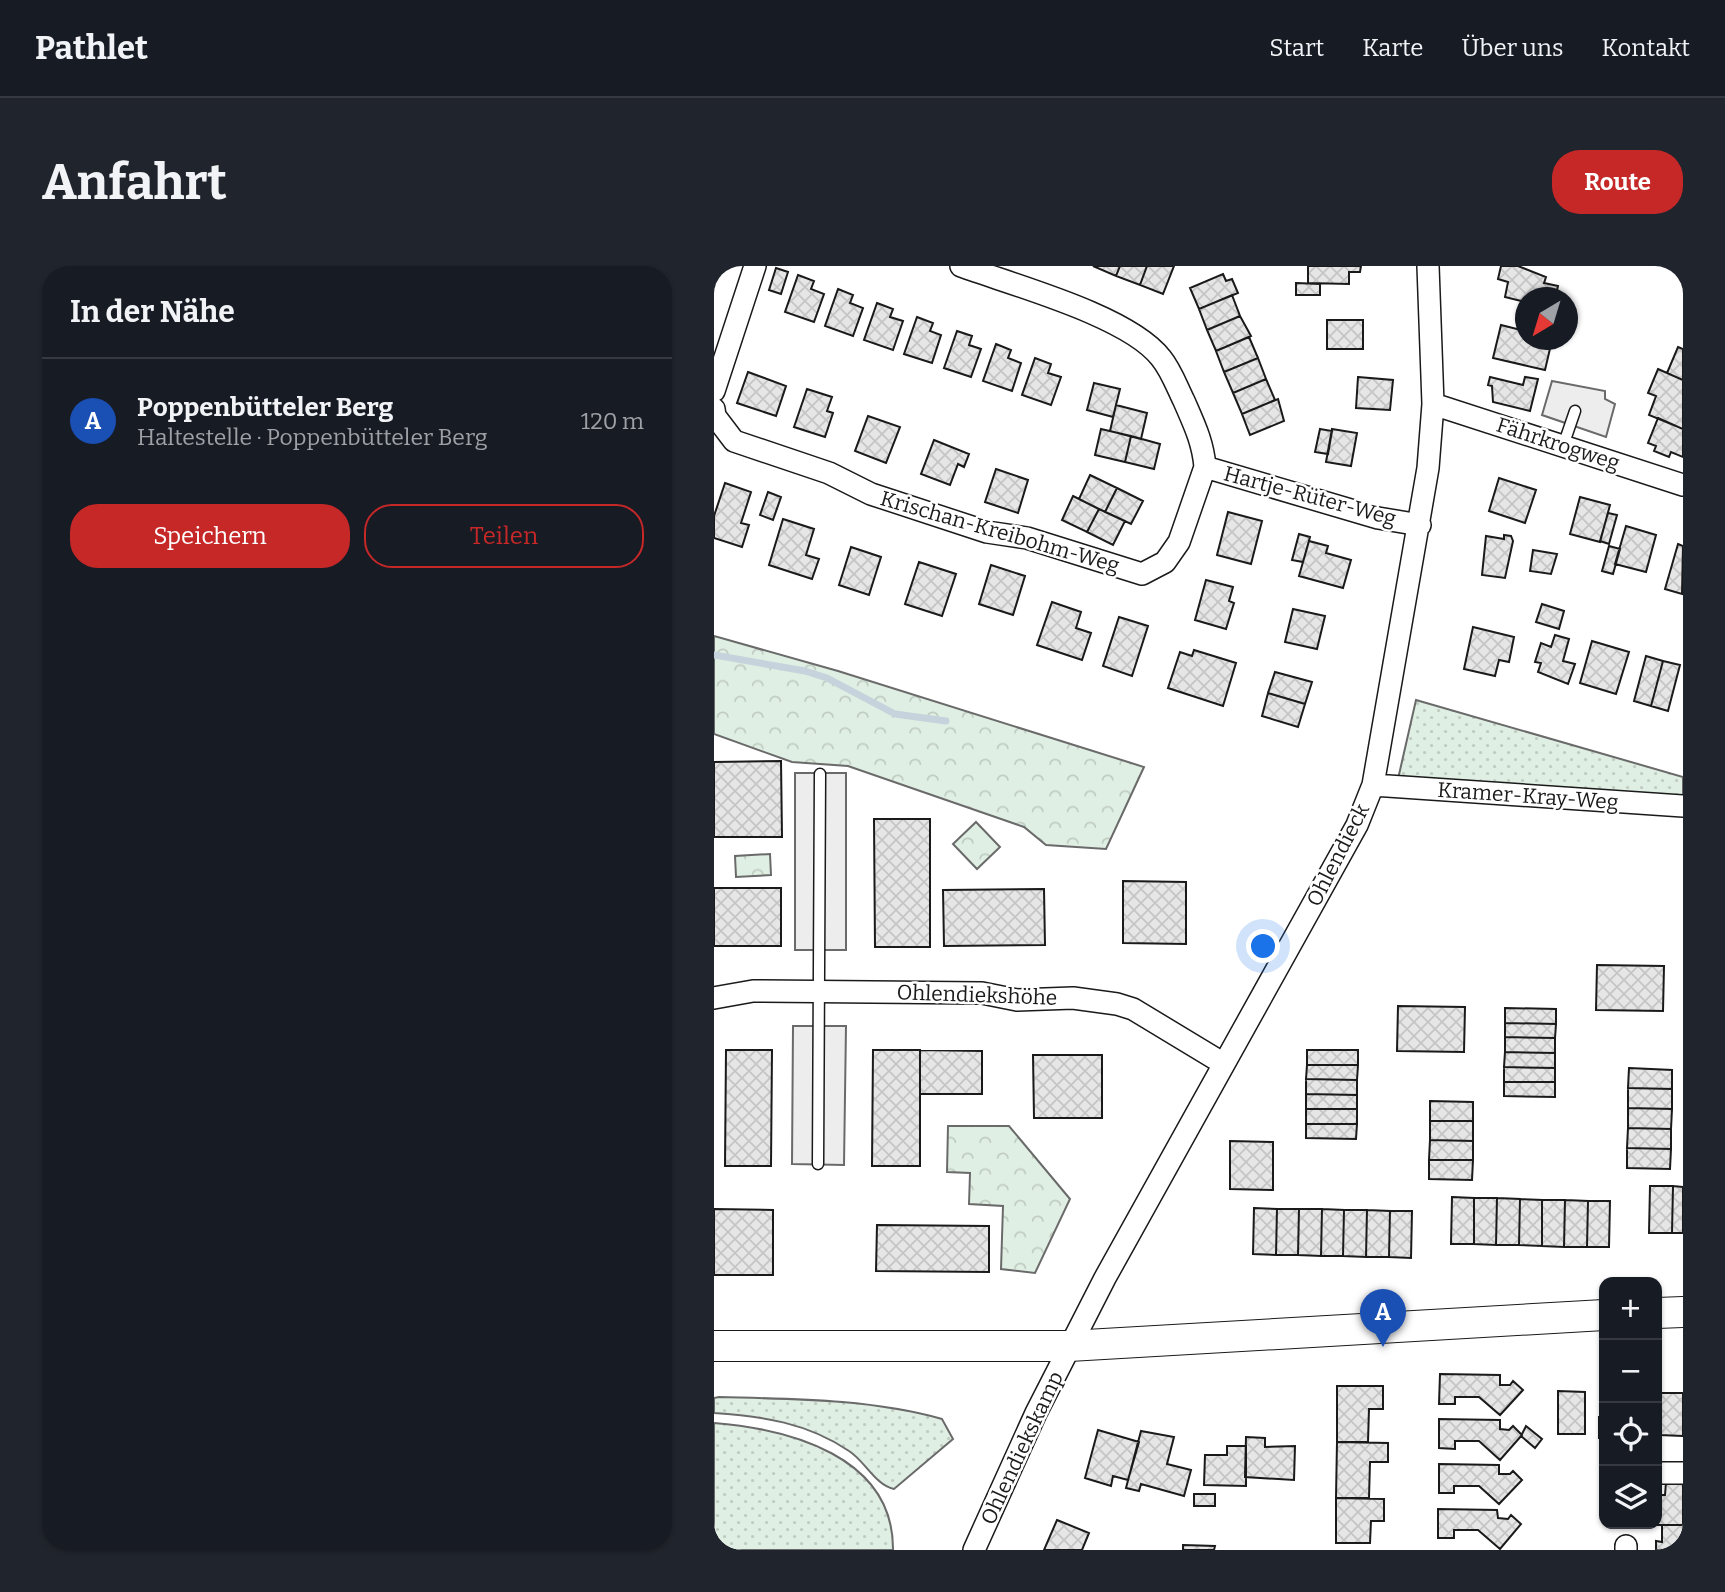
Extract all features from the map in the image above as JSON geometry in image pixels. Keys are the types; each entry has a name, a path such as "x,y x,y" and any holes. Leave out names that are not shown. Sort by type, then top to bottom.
{"main road":[{"path":"1662,1313 1683,1312"},
{"path":"714,1346 1069,1346 1599,1315"}],"street":[{"path":"714,391 755,266"},
{"name":"Hartje-Rüter-Weg","path":"961,266 1103,319 1138,336 1161,358 1175,383 1203,442 1205,467 1378,518 1420,525"},
{"name":"Ohlendieck","path":"1069,1346 1357,825 1373,785 1420,525 1433,404 1428,266"},
{"name":"Fährkrogweg","path":"1433,404 1683,485"},
{"name":"Krischan-Kreibohm-Weg","path":"714,409 715,416 734,440 829,473 871,494 987,532 1027,538 1142,574 1165,562 1178,541 1205,467"},
{"name":"Kramer-Kray-Weg","path":"1373,785 1683,806"},
{"name":"Ohlendiekshöhe","path":"714,998 753,991 982,993 1017,1000 1106,1001 1133,1009 1224,1064"},
{"name":"Ohlendiekskamp","path":"974,1550 1069,1346"},
{"path":"1662,1473 1683,1473"}],"lane":[{"path":"1563,446 1575,411"},
{"path":"818,1164 820,774"}],"green space":[{"path":"714,636 838,671 1144,767 1106,849 1046,845 1024,827 848,766 792,762 714,734"},
{"path":"1416,700 1683,777 1683,799 1398,779"},
{"path":"976,822 1000,847 977,869 953,844"},
{"path":"770,854 771,875 736,877 735,856"},
{"path":"948,1126 1009,1126 1070,1199 1035,1273 1001,1269 1003,1206 969,1204 970,1173 947,1172"},
{"path":"714,1398 832,1401 888,1407 942,1419 953,1439 894,1489 881,1483 849,1451 801,1427 750,1416 714,1413"},
{"path":"714,1423 774,1432 804,1441 857,1470 876,1491 889,1518 893,1550 714,1550"}],"shaded area":[{"path":"1552,381 1605,391 1605,399 1615,404 1606,437 1542,415"},
{"path":"795,773 846,773 846,950 795,950"},
{"path":"793,1026 846,1026 844,1165 792,1164"}],"building":[{"path":"1093,266 1120,266 1116,276"},
{"path":"1120,266 1147,266 1140,285 1116,276"},
{"path":"1147,266 1174,266 1163,294 1140,285"},
{"path":"1308,266 1361,266 1360,272 1349,272 1349,284 1308,283"},
{"path":"1501,266 1518,266 1546,277 1544,283 1558,286 1515,287 1515,300 1505,297 1508,282 1498,279"},
{"path":"776,268 788,272 781,294 769,290"},
{"path":"1223,274 1226,281 1232,279 1238,293 1199,309 1190,288"},
{"path":"798,275 814,281 811,289 824,294 814,322 785,312"},
{"path":"1296,283 1320,284 1320,295 1296,295"},
{"path":"838,289 853,295 850,303 863,308 853,336 825,326"},
{"path":"1232,295 1240,316 1207,330 1199,309"},
{"path":"877,303 893,309 890,317 903,321 893,350 864,340"},
{"path":"1240,316 1251,336 1216,351 1207,330"},
{"path":"917,317 933,323 930,331 941,335 932,363 904,354"},
{"path":"1327,320 1363,320 1363,349 1327,349"},
{"path":"1501,325 1515,328 1515,350 1550,350 1545,370 1493,358"},
{"path":"957,331 972,336 969,345 981,349 971,377 944,368"},
{"path":"1249,337 1258,358 1224,372 1216,351"},
{"path":"996,344 1011,350 1008,358 1021,363 1012,391 983,381"},
{"path":"1678,347 1683,349 1683,380 1667,373"},
{"path":"1035,358 1051,364 1048,373 1061,377 1051,405 1022,395"},
{"path":"1258,358 1266,379 1233,393 1224,372"},
{"path":"1658,369 1683,380 1683,429 1649,415 1656,396 1648,393"},
{"path":"748,372 786,386 776,416 737,403"},
{"path":"1358,377 1393,380 1390,410 1356,408"},
{"path":"1490,377 1523,385 1525,377 1538,379 1530,411 1493,402 1492,386 1488,385"},
{"path":"1266,379 1275,400 1242,414 1233,393"},
{"path":"1094,383 1120,389 1113,417 1087,410"},
{"path":"807,389 832,397 827,411 833,413 825,437 794,427"},
{"path":"1278,399 1284,421 1250,435 1242,414"},
{"path":"1116,405 1147,413 1141,439 1110,431"},
{"path":"868,416 900,427 886,463 855,451"},
{"path":"1658,418 1683,429 1683,457 1671,452 1669,457 1654,451 1656,446 1648,443"},
{"path":"1101,429 1131,436 1125,462 1095,455"},
{"path":"1320,429 1332,431 1328,454 1315,452"},
{"path":"1332,429 1357,433 1351,466 1326,462"},
{"path":"1131,436 1160,444 1154,469 1125,462"},
{"path":"934,440 969,454 964,467 958,464 950,485 921,474"},
{"path":"996,469 1028,480 1018,513 985,502"},
{"path":"1090,475 1117,488 1105,512 1079,499"},
{"path":"1499,478 1536,490 1525,523 1489,511"},
{"path":"725,483 751,492 741,523 749,525 742,547 714,538 714,516"},
{"path":"1117,488 1143,501 1131,524 1105,512"},
{"path":"768,492 781,497 773,520 760,515"},
{"path":"1073,496 1099,509 1087,532 1062,520"},
{"path":"1580,497 1610,505 1600,542 1570,534"},
{"path":"1099,509 1125,521 1113,545 1087,532"},
{"path":"1228,512 1262,521 1251,564 1217,555"},
{"path":"1608,513 1617,515 1609,544 1600,541"},
{"path":"783,519 814,529 806,555 819,559 812,579 769,565"},
{"path":"1626,526 1656,535 1646,572 1615,564"},
{"path":"1299,534 1310,537 1303,562 1292,560"},
{"path":"1504,535 1511,536 1513,541 1505,578 1482,575 1486,536 1504,539"},
{"path":"1309,541 1328,546 1326,553 1351,560 1343,588 1299,576"},
{"path":"1678,544 1683,546 1682,594 1665,589"},
{"path":"1609,546 1620,549 1613,574 1602,571"},
{"path":"851,547 881,557 869,595 839,585"},
{"path":"1533,550 1557,554 1551,574 1530,571"},
{"path":"919,562 956,574 942,616 905,604"},
{"path":"991,565 1025,576 1013,615 979,604"},
{"path":"1206,580 1233,587 1229,601 1234,603 1226,629 1195,620"},
{"path":"1052,602 1081,612 1076,628 1091,633 1082,660 1037,645"},
{"path":"1542,604 1564,611 1559,629 1536,622"},
{"path":"1293,609 1325,616 1317,649 1285,642"},
{"path":"1119,617 1148,626 1132,676 1103,666"},
{"path":"1473,627 1514,637 1509,662 1499,660 1495,676 1464,669"},
{"path":"1555,635 1569,639 1563,661 1575,664 1568,684 1538,672 1541,663 1535,662 1541,643 1551,647"},
{"path":"1592,641 1629,652 1616,694 1580,683"},
{"path":"1194,650 1236,663 1223,706 1168,688 1180,652 1192,656"},
{"path":"1646,656 1663,661 1651,706 1634,701"},
{"path":"1663,661 1680,665 1668,711 1651,706"},
{"path":"1275,672 1312,682 1305,704 1268,693"},
{"path":"1268,693 1305,704 1298,727 1262,716"},
{"path":"781,761 782,837 714,837 714,762"},
{"path":"874,819 930,819 930,947 875,947"},
{"path":"1123,881 1186,882 1186,944 1123,943"},
{"path":"714,888 781,888 781,946 714,946"},
{"path":"1044,889 1045,945 944,946 943,890"},
{"path":"1597,965 1664,966 1663,1011 1596,1010"},
{"path":"1398,1006 1465,1007 1464,1052 1397,1051"},
{"path":"1505,1008 1556,1009 1556,1024 1505,1023"},
{"path":"1505,1023 1556,1024 1555,1038 1505,1037"},
{"path":"1505,1037 1555,1038 1555,1053 1505,1052"},
{"path":"726,1050 772,1050 771,1166 725,1166"},
{"path":"873,1050 920,1050 920,1166 872,1166"},
{"path":"920,1050 982,1051 982,1094 920,1094"},
{"path":"1307,1050 1358,1050 1358,1065 1307,1065"},
{"path":"1505,1052 1555,1053 1555,1068 1504,1067"},
{"path":"1033,1055 1102,1055 1102,1118 1034,1118"},
{"path":"1307,1065 1358,1065 1357,1080 1306,1079"},
{"path":"1504,1067 1555,1068 1555,1082 1504,1082"},
{"path":"1629,1068 1672,1070 1672,1089 1628,1088"},
{"path":"1306,1079 1357,1080 1357,1095 1306,1094"},
{"path":"1504,1082 1555,1082 1555,1097 1504,1096"},
{"path":"1628,1088 1672,1089 1672,1109 1628,1108"},
{"path":"1306,1094 1357,1095 1357,1109 1306,1109"},
{"path":"1430,1101 1473,1102 1473,1121 1430,1121"},
{"path":"1628,1108 1672,1109 1671,1129 1628,1128"},
{"path":"1306,1109 1357,1109 1357,1124 1306,1124"},
{"path":"1430,1121 1473,1121 1473,1141 1430,1140"},
{"path":"1306,1124 1357,1124 1356,1139 1306,1138"},
{"path":"1628,1128 1671,1129 1671,1149 1627,1148"},
{"path":"1430,1140 1473,1141 1473,1160 1429,1160"},
{"path":"1230,1141 1273,1142 1273,1190 1230,1189"},
{"path":"1627,1148 1671,1149 1670,1169 1627,1168"},
{"path":"1429,1160 1473,1160 1472,1180 1429,1179"},
{"path":"1650,1186 1673,1186 1672,1233 1649,1233"},
{"path":"1673,1186 1683,1187 1683,1233 1672,1233"},
{"path":"1452,1197 1474,1198 1474,1244 1451,1244"},
{"path":"1474,1198 1497,1198 1496,1245 1474,1244"},
{"path":"1497,1198 1520,1199 1519,1245 1496,1245"},
{"path":"1520,1199 1542,1200 1542,1246 1519,1245"},
{"path":"1542,1200 1565,1200 1564,1247 1542,1246"},
{"path":"1565,1200 1588,1201 1587,1247 1564,1247"},
{"path":"1588,1201 1610,1201 1609,1247 1587,1247"},
{"path":"1254,1208 1277,1209 1276,1255 1253,1254"},
{"path":"714,1209 773,1210 773,1275 714,1275"},
{"path":"1277,1209 1299,1209 1298,1255 1276,1255"},
{"path":"1299,1209 1322,1209 1321,1256 1298,1255"},
{"path":"1322,1209 1344,1210 1343,1256 1321,1256"},
{"path":"1344,1210 1367,1210 1366,1257 1343,1256"},
{"path":"1367,1210 1390,1211 1389,1257 1366,1257"},
{"path":"1390,1211 1412,1211 1411,1258 1389,1257"},
{"path":"877,1225 989,1226 989,1272 876,1271"},
{"path":"1440,1374 1500,1375 1500,1385 1510,1385 1513,1381 1523,1390 1500,1415 1479,1397 1455,1397 1455,1404 1439,1404"},
{"path":"1337,1386 1383,1386 1383,1409 1369,1409 1368,1442 1337,1442"},
{"path":"1558,1391 1585,1392 1585,1434 1558,1434"},
{"path":"1662,1393 1683,1393 1683,1436 1662,1435"},
{"path":"1439,1419 1500,1420 1500,1429 1509,1430 1513,1426 1522,1435 1500,1460 1479,1441 1455,1441 1455,1449 1439,1448"},
{"path":"1526,1426 1542,1439 1535,1448 1521,1436"},
{"path":"1098,1430 1139,1442 1128,1480 1113,1476 1111,1486 1085,1478"},
{"path":"1141,1431 1174,1437 1167,1464 1191,1470 1184,1496 1141,1484 1139,1491 1126,1488"},
{"path":"1246,1437 1265,1438 1265,1447 1295,1446 1294,1480 1245,1477"},
{"path":"1337,1442 1388,1443 1388,1462 1370,1462 1369,1498 1336,1498"},
{"path":"1227,1446 1246,1446 1246,1486 1204,1485 1205,1455 1227,1455"},
{"path":"1439,1464 1499,1465 1499,1474 1510,1474 1513,1471 1522,1480 1499,1504 1479,1486 1454,1486 1454,1493 1439,1493"},
{"path":"1666,1482 1683,1483 1683,1525 1662,1525 1662,1495 1665,1495"},
{"path":"1194,1494 1215,1494 1215,1506 1194,1506"},
{"path":"1336,1498 1384,1499 1384,1521 1371,1521 1370,1543 1336,1543"},
{"path":"1438,1509 1497,1510 1498,1518 1508,1519 1511,1515 1521,1524 1500,1549 1478,1530 1454,1530 1454,1538 1438,1538"},
{"path":"1057,1520 1089,1533 1082,1550 1044,1550"},
{"path":"1662,1525 1683,1525 1683,1550 1656,1550 1656,1541 1662,1542"},
{"path":"1183,1545 1215,1546 1214,1550 1183,1550"}],"waterway":[{"path":"714,655 805,671 827,678 895,714 946,721"}],"place":[{"name":"Poppenbütteler Berg","path":"1383,1347"}]}
